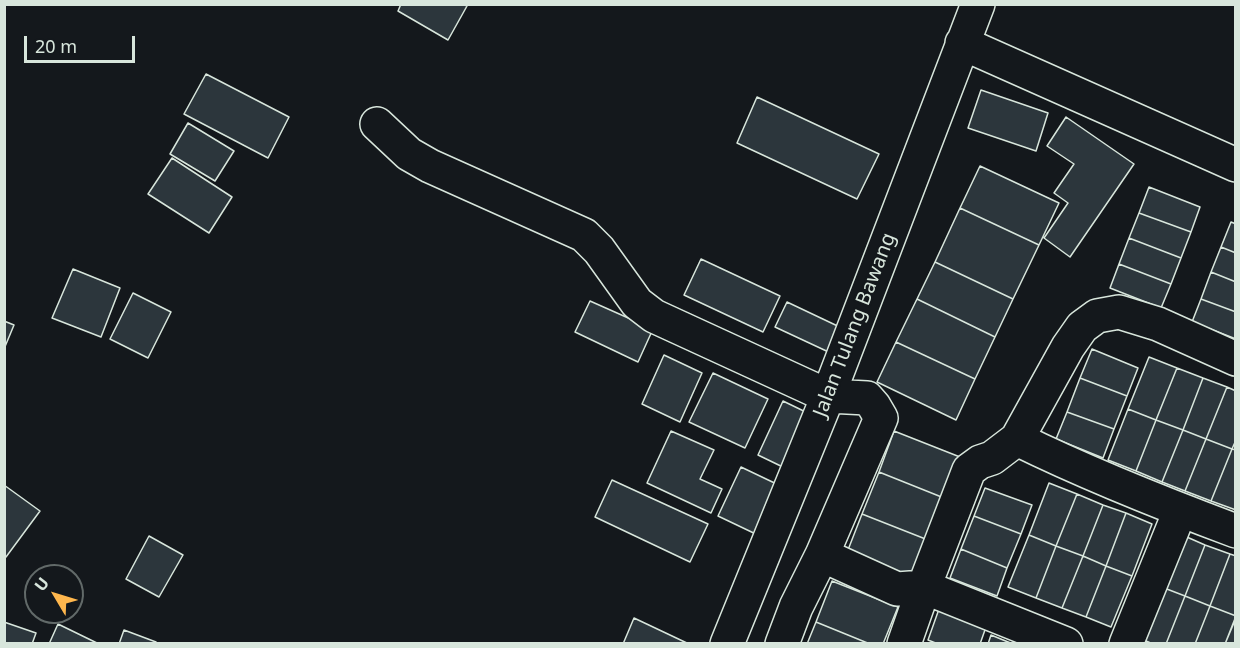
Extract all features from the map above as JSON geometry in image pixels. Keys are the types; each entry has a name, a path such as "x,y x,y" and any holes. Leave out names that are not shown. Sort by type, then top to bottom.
{"street":[{"name":"Jalan Tulang Bawang","path":"727,644 828,396 978,4"},
{"path":"962,43 1236,165"},
{"path":"376,124 409,154 430,166 584,235 599,250 637,303 654,316 828,396 867,398 874,406 881,418 822,555 796,607 782,644"},
{"path":"904,644 969,471 980,462 992,458 1017,439 1068,346 1082,327 1097,316 1119,312 1158,324 1236,359"},
{"path":"1017,439 1074,467 1180,511 1236,531"},
{"path":"1126,644 1180,511"},
{"path":"822,555 897,589 924,586 1066,644"},
{"path":"1114,644 1119,644"}],"building":[{"path":"401,4 463,4 467,6 448,40 398,11"},
{"path":"206,74 289,117 268,158 184,114"},
{"path":"981,90 1048,113 1036,151 968,128"},
{"path":"757,97 879,154 857,199 737,143"},
{"path":"1066,117 1134,164 1070,257 1044,238 1068,203 1054,193 1074,164 1047,146"},
{"path":"188,123 234,151 215,181 170,154"},
{"path":"172,158 232,197 209,233 148,194"},
{"path":"980,166 1059,203 1039,245 960,208"},
{"path":"1149,187 1200,207 1191,232 1139,213"},
{"path":"960,208 1039,245 1013,299 935,262"},
{"path":"1139,213 1191,232 1181,258 1129,238"},
{"path":"1231,222 1236,224 1236,253 1221,247"},
{"path":"1129,238 1181,258 1171,284 1119,264"},
{"path":"1221,247 1236,253 1236,282 1211,272"},
{"path":"701,259 780,296 763,332 684,295"},
{"path":"935,262 1013,299 995,337 917,299"},
{"path":"1119,264 1171,284 1161,308 1110,288"},
{"path":"73,269 120,288 101,337 52,318"},
{"path":"1211,272 1236,282 1236,312 1201,299"},
{"path":"133,293 171,312 148,358 110,339"},
{"path":"917,299 995,337 975,379 896,342"},
{"path":"1201,299 1236,312 1236,339 1192,322"},
{"path":"590,301 653,329 638,362 575,332"},
{"path":"787,302 846,330 835,355 775,327"},
{"path":"4,321 14,325 4,349"},
{"path":"896,342 975,379 956,420 877,382"},
{"path":"1092,349 1138,368 1127,396 1080,378"},
{"path":"664,355 702,373 680,422 642,404"},
{"path":"1149,357 1177,368 1156,420 1128,409"},
{"path":"1177,368 1203,378 1183,430 1156,420"},
{"path":"713,373 768,399 745,448 689,422"},
{"path":"1080,378 1127,396 1114,429 1067,412"},
{"path":"1203,378 1227,387 1206,439 1183,430"},
{"path":"1227,387 1236,391 1236,440 1232,449 1206,439"},
{"path":"783,401 814,416 789,470 758,455"},
{"path":"1128,409 1156,420 1136,471 1108,460"},
{"path":"1067,412 1114,429 1103,458 1056,439"},
{"path":"1156,420 1183,430 1162,482 1136,471"},
{"path":"1183,430 1206,439 1185,491 1162,482"},
{"path":"671,431 714,450 700,479 722,489 711,513 647,483"},
{"path":"894,431 960,457 944,498 879,472"},
{"path":"1206,439 1232,449 1211,501 1185,491"},
{"path":"1232,449 1236,450 1236,510 1211,501"},
{"path":"741,467 785,488 762,537 718,516"},
{"path":"879,472 944,498 928,540 862,514"},
{"path":"612,480 708,524 690,562 595,517"},
{"path":"1049,483 1077,494 1056,546 1029,535"},
{"path":"4,485 40,511 6,557 4,556"},
{"path":"985,488 1032,505 1021,534 974,516"},
{"path":"1077,494 1103,505 1083,556 1056,546"},
{"path":"1103,505 1126,513 1106,566 1083,556"},
{"path":"1126,513 1152,524 1132,576 1106,566"},
{"path":"862,514 928,540 912,581 846,555"},
{"path":"974,516 1021,534 1007,568 961,549"},
{"path":"1180,534 1205,545 1185,596 1159,586"},
{"path":"1029,535 1056,546 1036,598 1008,587"},
{"path":"149,536 183,555 159,597 126,579"},
{"path":"1205,545 1230,554 1210,606 1185,596"},
{"path":"1056,546 1083,556 1062,608 1036,598"},
{"path":"961,549 1007,568 997,596 950,578"},
{"path":"1230,554 1236,556 1236,616 1210,606"},
{"path":"1083,556 1106,566 1086,617 1062,608"},
{"path":"1106,566 1132,576 1111,627 1086,617"},
{"path":"832,581 898,607 883,644 870,644 816,622"},
{"path":"1159,586 1185,596 1166,644 1153,644 1139,638"},
{"path":"1185,596 1210,606 1195,644 1166,644"},
{"path":"1210,606 1236,616 1225,644 1195,644"},
{"path":"939,609 986,627 980,644 938,644 928,640"},
{"path":"634,618 689,644 623,644"},
{"path":"1236,618 1236,644 1225,644"},
{"path":"4,622 36,633 32,644 4,644"},
{"path":"816,622 870,644 807,644"},
{"path":"58,624 99,644 49,644"},
{"path":"124,630 156,642 155,644 119,644"},
{"path":"991,635 1013,644 988,644"}]}
